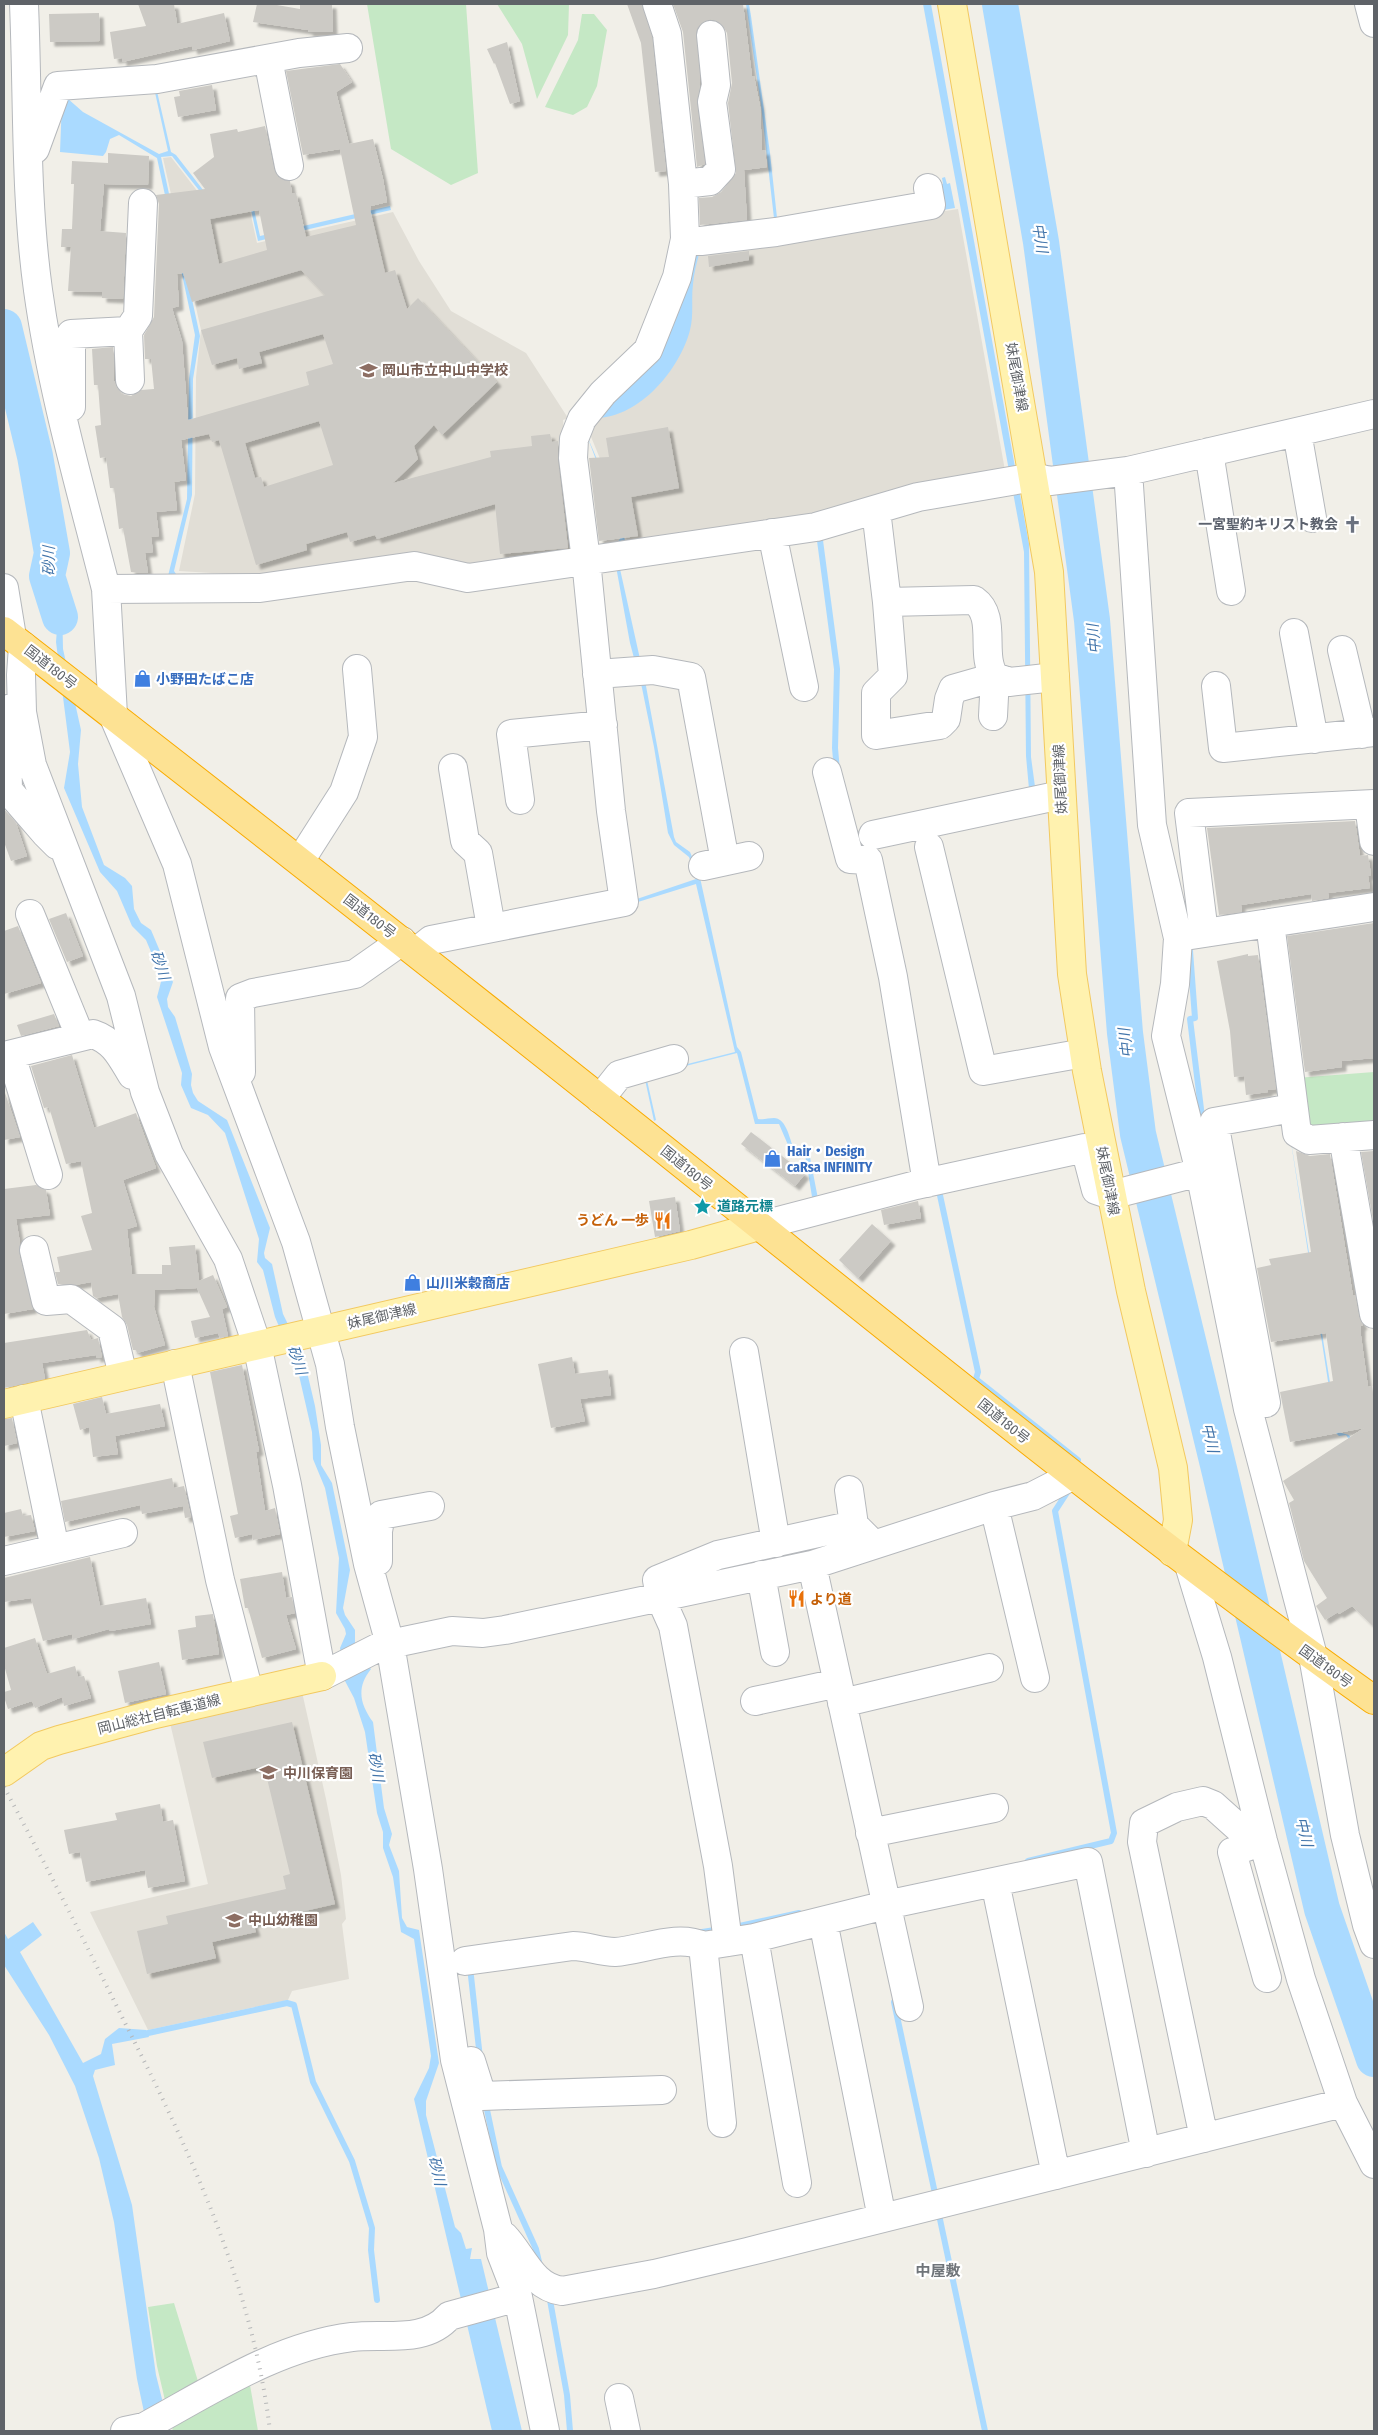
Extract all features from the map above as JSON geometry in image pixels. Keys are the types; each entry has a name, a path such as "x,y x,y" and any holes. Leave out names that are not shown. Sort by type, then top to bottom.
{"highway":[{"name":"国道180号","path":"19,649 91,699 300,861 600,1098 1072,1476 1188,1564 1374,1700"}],"main road":[{"name":"妹尾御津線","path":"952,4 1042,479 1072,974 1084,1053 1115,1194 1131,1291 1173,1468 1178,1520 1188,1564"},
{"name":"妹尾御津線","path":"14,1402 691,1245 759,1226"},
{"name":"岡山総社自転車道線","path":"4,1772 41,1746 59,1740 326,1674"}],"street":[{"path":"24,4 29,168 38,288 50,366 106,589 113,716 177,864 223,1047 296,1242 318,1331 368,1564 380,1608 428,1868 452,2011 455,2060 498,2229 501,2253 514,2298 545,2431"},
{"path":"243,1101 240,998 253,993 355,974 409,947 431,940 624,902 611,810 597,674 607,557 573,458 574,439 582,419 603,393 648,350 676,277 685,239 684,184 667,34 657,4"},
{"path":"1369,4 1374,23"},
{"path":"684,184 710,181 721,169 712,102 716,84 711,35"},
{"path":"29,168 58,86 157,80 299,53 348,48"},
{"path":"268,59 289,166"},
{"path":"685,239 701,241 776,232 931,205 928,188"},
{"path":"130,380 128,331 138,316 143,203"},
{"path":"68,438 71,409 72,334 128,331"},
{"path":"106,589 260,588 414,566 468,578 816,527 918,497 1042,479 1128,471 1374,414"},
{"path":"1296,432 1312,518"},
{"path":"1209,452 1231,591"},
{"path":"1128,471 1152,826 1178,938 1175,984 1166,1036 1248,1409 1313,1656 1345,1835 1374,1944"},
{"path":"876,510 887,602 893,676 876,693 876,735 940,725 946,719 949,699 953,689 995,676 1009,682 1055,677"},
{"path":"772,533 804,687"},
{"path":"4,588 19,649 28,750 121,996 145,1092 170,1154 228,1259 261,1344 289,1494 326,1674 386,1645 452,1631 482,1633 505,1630 812,1565 994,1506 1033,1496 1072,1476"},
{"path":"887,602 974,600 984,611 989,664 995,676 993,716"},
{"path":"1294,633 1314,739"},
{"path":"19,649 7,739 6,791 46,834 66,852"},
{"path":"1216,686 1223,748 1368,733 1342,650"},
{"path":"300,861 344,792 363,737 357,669"},
{"path":"597,674 652,670 691,677 725,861"},
{"path":"520,800 511,734 603,725"},
{"path":"453,768 465,841 478,853 491,927"},
{"path":"827,772 850,859 868,860 934,1182"},
{"path":"873,835 1061,796"},
{"path":"1204,933 1189,813 1372,804 1374,841"},
{"path":"929,847 983,1071 1084,1053"},
{"path":"1178,938 1374,908"},
{"path":"30,914 80,1036"},
{"path":"1270,923 1297,1133 1309,1140 1374,1136"},
{"path":"48,1175 7,1056 93,1034 105,1038 114,1046 135,1080 145,1092"},
{"path":"600,1098 619,1076 674,1059"},
{"path":"1259,1449 1266,1405 1214,1122 1293,1108"},
{"path":"1343,1137 1369,1245 1374,1314"},
{"path":"759,1226 934,1182 1085,1148 1096,1190 1115,1194 1197,1173"},
{"path":"34,1250 46,1301 71,1299 112,1328 123,1376"},
{"path":"744,1352 776,1543"},
{"path":"176,1364 220,1580 249,1692"},
{"path":"14,1402 55,1549"},
{"path":"849,1490 854,1525 874,1544"},
{"path":"380,1608 377,1544 381,1515 430,1506"},
{"path":"994,1506 1035,1678"},
{"path":"797,2183 728,1935 716,1856 673,1626 660,1597 657,1580 718,1555 854,1525"},
{"path":"4,1561 123,1533"},
{"path":"1188,1564 1217,1657 1263,1841 1301,1979 1344,2103 1374,2164"},
{"path":"812,1565 870,1833 880,1902 909,2007"},
{"path":"762,1575 775,1652"},
{"path":"755,1700 840,1693 989,1668"},
{"path":"1204,2138 1142,1842 1144,1823 1177,1807 1202,1801 1213,1805 1242,1831 1263,1841"},
{"path":"870,1833 994,1808"},
{"path":"1263,1841 1232,1852 1267,1978"},
{"path":"465,1961 573,1946 614,1952 822,1921 880,1902 995,1882 1088,1862 1146,2153"},
{"path":"428,1868 465,1961 452,2011 482,2096 662,2090"},
{"path":"995,1882 1056,2175"},
{"path":"822,1921 882,2218"},
{"path":"722,2123 728,1935"},
{"path":"498,2229 515,2247 538,2282 552,2290 562,2291 654,2274 1344,2103"},
{"path":"145,2424 287,2353 352,2337 395,2337 431,2330 442,2324 449,2316 514,2298"},
{"path":"620,2398 626,2431"}],"shaded area":[{"name":"岡山市立中山中学校","path":"171,157 212,210 248,202 257,243 393,212 419,261 451,311 526,353 568,418 563,420 572,558 230,580 228,574 179,571 195,494 196,377 201,330 163,158"},
{"path":"958,209 1006,476 843,511 628,544 610,483 587,427 602,404 689,248 704,250"},
{"path":"302,1692 341,1875 346,1919 342,1924 349,1979 292,1991 288,2000 148,2030 90,1912 208,1884 170,1723"}],"green space":[{"path":"367,4 466,4 478,173 451,185 391,149"},
{"path":"497,4 569,4 568,35 537,99 522,44"},
{"path":"582,14 594,14 607,30 597,86 587,107 573,115 545,107 578,40"},
{"path":"1374,1072 1374,1130 1312,1133 1296,1078"},
{"path":"174,2303 201,2391 167,2409 157,2366 148,2307"},
{"path":"247,2377 258,2431 173,2431 170,2419"}],"water":[{"path":"746,4 749,4 751,16 778,227 775,227 761,105"},
{"path":"923,4 931,4 1029,544 1031,757 1038,809 1031,811 1026,756 1024,552"},
{"path":"156,87 171,152 176,155 214,204 251,196 260,236 390,206 391,210 258,241 249,201 213,208 172,156 161,157 200,336 193,379 192,495 174,571 176,574 195,577 149,576 148,574 168,576 187,499 189,379 195,335 157,158 119,135 110,139 103,156 60,152 62,100 67,98 83,112 159,154 168,151 154,88"},
{"path":"945,177 947,184 950,183 955,208 943,210 938,185 943,184 942,178"},
{"path":"701,246 692,290 690,330 685,345 668,375 643,400 613,416 597,418 691,274 694,267 688,260"},
{"path":"587,436 612,494 626,544 622,540 619,545 618,560 646,686 674,837 676,842 690,852 699,873 737,1047 741,1052 758,1119 778,1119 784,1124 792,1144 809,1152 819,1204 814,1209 805,1154 788,1145 779,1124 755,1124 737,1053 646,1076 656,1120 654,1121 644,1075 735,1052 696,884 625,906 625,903 696,879 689,857 674,845 668,833 654,747 642,688 630,643 615,561 614,548 621,537 609,494"},
{"path":"38,565 51,570 62,603 63,649 81,730 78,764 82,807 104,865 125,878 132,886 134,909 141,923 151,930 173,982 167,999 168,1007 175,1017 192,1074 191,1085 193,1093 198,1101 227,1120 270,1228 264,1253 265,1258 272,1264 283,1314 303,1355 315,1406 321,1445 321,1465 332,1483 350,1570 343,1608 345,1615 355,1630 355,1653 371,1669 363,1683 362,1696 365,1709 373,1722 384,1808 392,1834 389,1845 399,1871 402,1918 407,1927 419,1930 439,2063 426,2101 426,2115 455,2227 461,2233 466,2249 472,2248 470,2259 481,2259 522,2431 492,2431 414,2099 429,2068 431,2056 414,1939 401,1932 393,1877 383,1848 383,1832 377,1813 365,1732 354,1698 345,1681 340,1648 346,1634 336,1613 339,1558 325,1488 313,1459 312,1432 298,1371 275,1317 263,1270 257,1262 259,1239 225,1133 208,1115 191,1108 181,1085 182,1073 157,997 162,978 146,940 132,926 117,891 100,872 64,788 70,752 56,642 58,616 40,585"},
{"path":"1288,1123 1338,1432 1349,1435 1374,1473 1374,1478 1346,1435 1339,1436 1336,1433"},
{"path":"33,1922 42,1935 20,1952 83,2063 101,2054 105,2039 119,2028 146,2030 149,2037 112,2044 115,2065 95,2070 93,2076 132,2205 156,2375 170,2431 148,2431 137,2379 114,2222 99,2158 75,2086 49,2035 4,1965 4,1932 8,1939"}],"building":[{"path":"138,4 174,4 177,24 224,13 230,41 193,50 192,46 122,62 122,58 114,59 110,32 146,26"},
{"path":"257,4 271,4 300,9 300,4 332,4 333,32 309,32 308,30 253,22"},
{"path":"627,4 642,4 652,37 666,171 655,172 641,43"},
{"path":"673,4 743,4 752,76 754,76 760,106 762,151 765,150 767,167 744,170 747,220 700,225 699,198 712,197 721,192 736,173 728,103 732,83 727,33 717,21 710,19 702,23 697,29 700,84 697,104 705,164 697,167 683,32"},
{"path":"99,13 100,41 50,42 49,14"},
{"path":"507,42 520,101 510,104 495,63 487,49"},
{"path":"340,64 352,82 336,92 349,144 373,139 383,179 387,202 371,206 370,209 385,273 395,270 407,309 418,298 497,382 442,435 434,425 414,446 418,459 393,483 491,457 490,451 532,446 531,436 550,434 552,442 558,441 558,460 568,548 500,554 495,504 377,539 375,535 350,542 347,532 306,544 307,550 256,565 219,440 212,442 209,434 181,440 186,480 174,482 177,510 156,512 159,536 151,537 153,552 145,553 148,573 131,572 123,528 119,529 114,488 110,488 106,457 100,458 95,426 101,425 98,385 94,385 92,349 113,347 114,381 122,394 131,396 141,390 154,389 151,359 145,359 144,335 154,317 159,204 156,195 205,189 193,173 214,157 210,134 237,129 238,132 265,126 274,169 278,177 290,181 292,193 296,193 306,237 356,225 340,149 303,155 286,71","holes":["259,210 267,250 219,264 210,219","301,270 325,295 201,330 212,365 237,358 239,369 262,363 259,352 323,334 333,364 306,372 309,385 188,420 182,341 172,308 179,306 177,274 183,273 192,302","319,421 333,465 264,487 261,477 255,478 245,443"]},
{"path":"212,85 216,110 178,117 174,97 180,96 179,91"},
{"path":"108,153 149,156 148,185 104,184 100,231 126,233 123,299 102,298 102,292 68,291 71,247 61,247 62,229 72,229 74,184 71,184 72,161 108,163"},
{"path":"749,251 749,260 709,267 708,256"},
{"path":"668,427 679,488 631,497 638,536 599,541 589,458 609,457 606,438"},
{"path":"4,809 16,823 27,856 11,861 4,842"},
{"path":"1355,821 1360,856 1368,855 1371,875 1368,876 1370,888 1328,893 1329,898 1312,901 1311,894 1241,905 1242,912 1219,915 1207,828"},
{"path":"66,913 83,956 67,962 49,919"},
{"path":"1374,923 1374,1058 1342,1061 1342,1067 1305,1072 1287,936"},
{"path":"18,926 41,983 4,994 4,931"},
{"path":"1248,954 1248,956 1258,955 1276,1089 1246,1095 1244,1076 1234,1077 1230,1031 1217,961"},
{"path":"54,1014 59,1026 21,1036 17,1025"},
{"path":"72,1055 94,1128 136,1113 156,1168 123,1180 137,1226 127,1229 132,1274 162,1274 162,1265 171,1265 169,1247 195,1245 199,1281 213,1275 227,1307 222,1309 228,1336 220,1338 218,1333 195,1338 191,1321 210,1317 197,1288 155,1290 154,1307 165,1345 137,1353 136,1350 133,1350 127,1325 122,1317 118,1294 96,1298 93,1296 91,1282 75,1285 58,1284 55,1272 60,1272 57,1257 92,1250 81,1216 92,1213 81,1161 66,1164 49,1107 44,1108 31,1066"},
{"path":"4,1090 20,1137 4,1140"},
{"name":"Hair・Design caRsa INFINITY","path":"751,1132 805,1174 795,1186 741,1144"},
{"path":"1296,1151 1310,1156 1330,1154 1353,1296 1355,1295 1359,1317 1363,1325 1361,1326 1361,1336 1368,1387 1372,1386 1374,1404 1374,1627 1352,1606 1325,1620 1316,1606 1327,1598 1304,1561 1289,1503 1294,1500 1283,1481 1364,1428 1290,1442 1280,1392 1333,1381 1326,1333 1271,1342 1257,1268 1271,1265 1269,1259 1311,1252"},
{"path":"1374,1151 1374,1220 1373,1220 1361,1152"},
{"path":"36,1185 46,1190 50,1215 16,1219 20,1243 19,1254 33,1309 4,1314 4,1189"},
{"path":"675,1197 680,1231 655,1237 649,1201"},
{"path":"918,1201 921,1218 884,1225 881,1210"},
{"path":"872,1224 891,1241 858,1278 839,1260"},
{"path":"87,1330 91,1340 98,1338 102,1357 96,1358 96,1355 42,1363 45,1379 4,1388 4,1343"},
{"path":"572,1357 575,1374 608,1370 611,1395 580,1399 585,1421 551,1428 538,1364"},
{"path":"242,1365 259,1451 256,1452 265,1511 275,1508 280,1534 253,1540 252,1534 235,1538 230,1516 238,1514 210,1372"},
{"path":"102,1397 106,1414 160,1404 165,1426 115,1436 118,1454 93,1457 89,1427 80,1430 73,1404"},
{"path":"12,1418 17,1443 4,1446 4,1419"},
{"path":"172,1478 174,1488 184,1486 191,1517 185,1518 183,1506 142,1514 140,1505 65,1522 61,1501"},
{"path":"21,1509 23,1516 31,1515 35,1531 4,1537 4,1513"},
{"path":"90,1557 100,1606 146,1598 151,1624 110,1631 109,1629 73,1639 72,1634 43,1641 31,1598 4,1602 4,1578"},
{"path":"282,1572 286,1598 292,1597 295,1613 286,1615 296,1649 262,1658 248,1608 245,1608 240,1579"},
{"path":"213,1614 219,1654 182,1660 178,1630 196,1627 195,1616"},
{"path":"35,1638 47,1674 75,1666 78,1677 84,1676 91,1698 64,1706 62,1697 35,1708 32,1701 8,1709 4,1692 11,1690 4,1665 4,1648"},
{"path":"159,1662 166,1694 125,1703 118,1671"},
{"path":"292,1722 335,1904 253,1923 256,1932 212,1942 216,1958 147,1974 137,1931 168,1924 166,1916 286,1889 283,1876 290,1874 264,1766 212,1778 203,1742"},
{"path":"160,1804 163,1822 173,1820 185,1881 148,1888 145,1870 86,1882 80,1852 69,1854 64,1830 117,1820 115,1813"}],"waterway":[{"name":"中川","path":"1000,4 1041,242 1092,620 1125,1033 1138,1134 1322,1909 1374,2059"},
{"name":"砂川","path":"4,327 35,456 52,553 47,576 60,617"},
{"path":"819,533 837,669 835,748 837,771"},
{"path":"1190,951 1195,1018 1190,1019 1202,1117"},
{"path":"938,1186 978,1372 976,1379 1078,1460 1076,1464"},
{"path":"1028,1861 1111,1841 1114,1833 1055,1511 1068,1491"},
{"path":"735,1927 799,1913"},
{"path":"696,1933 721,1929"},
{"path":"470,1967 480,2058"},
{"path":"894,2002 936,2198"},
{"path":"139,2035 287,2003 294,2005 313,2082 352,2161 372,2228 371,2250 377,2300"},
{"path":"486,2105 499,2167 536,2249 540,2266"},
{"path":"938,2210 985,2431"},
{"path":"550,2300 567,2395 570,2431"}],"railway":[{"path":"4,1787 66,1905 149,2071 195,2170 234,2272 249,2324 262,2377 270,2431"}],"place":[{"name":"岡山市立中山中学校","path":"368,370"},
{"name":"一宮聖約キリスト教会","path":"1352,524"},
{"name":"小野田たばこ店","path":"142,679"},
{"name":"Hair・Design caRsa INFINITY","path":"773,1159"},
{"name":"道路元標","path":"703,1206"},
{"name":"うどん 一歩","path":"663,1220"},
{"name":"山川米穀商店","path":"412,1283"},
{"name":"より道","path":"796,1599"},
{"name":"中川保育園","path":"269,1773"},
{"name":"中山幼稚園","path":"234,1920"}],"district":[{"name":"中屋敷","path":"938,2271"}]}
